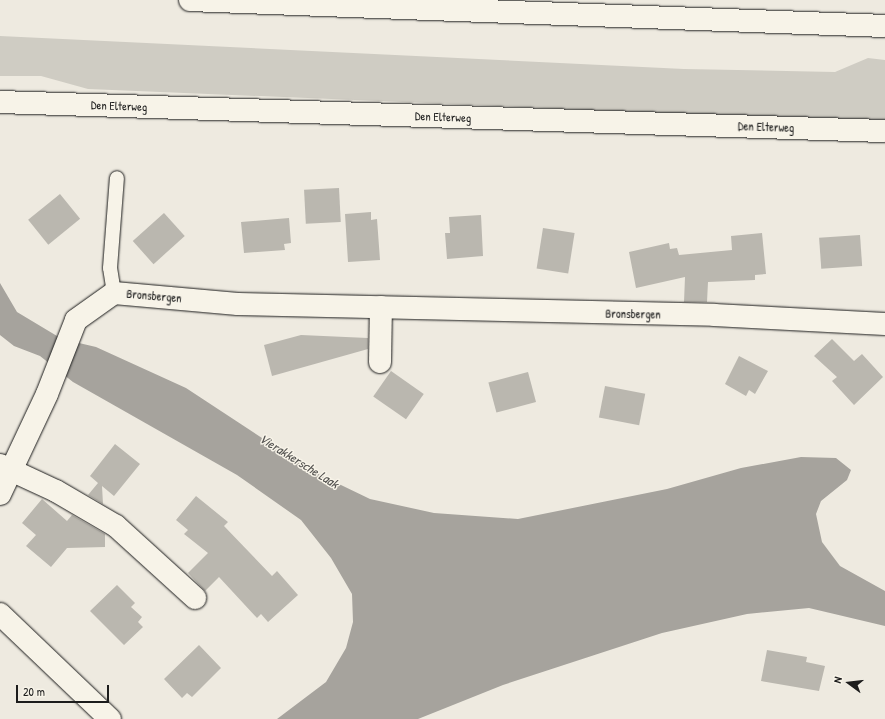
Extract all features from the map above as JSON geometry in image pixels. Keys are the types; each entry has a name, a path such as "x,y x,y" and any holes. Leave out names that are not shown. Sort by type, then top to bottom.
{"street":[{"path":"190,0 885,26"},
{"name":"Den Elterweg","path":"0,102 885,131"},
{"name":"Bronsbergen","path":"0,494 6,468 48,394 76,320 114,293 238,304 714,316 885,324"},
{"path":"380,362 381,307"},
{"path":"6,468 88,508 116,526 195,598"},
{"path":"0,614 110,719"}],"lane":[{"path":"114,293 110,268 117,178"}],"shaded area":[{"path":"0,36 684,69 835,72 868,58 885,60 885,122 88,89 41,76 0,76"},
{"path":"0,283 17,312 62,339 96,347 186,388 312,471 370,499 434,513 518,519 667,489 741,468 801,457 836,458 851,470 847,480 821,501 816,514 822,542 840,566 885,591 885,626 809,608 747,614 662,633 503,685 418,719 277,719 326,682 346,648 353,622 352,594 331,558 301,520 237,475 73,382 40,356 14,346 0,335"}],"building":[{"path":"339,188 341,222 306,224 304,190"},
{"path":"60,194 80,219 48,245 28,220"},
{"path":"371,212 371,220 377,219 380,260 348,262 345,214"},
{"path":"164,213 185,236 154,264 133,241"},
{"path":"481,215 483,256 447,259 445,233 450,233 449,217"},
{"path":"289,218 291,243 284,244 285,250 244,253 241,222"},
{"path":"543,228 575,233 568,274 537,268"},
{"path":"762,233 766,274 755,275 755,280 708,282 707,302 684,302 685,277 636,288 629,252 669,243 670,249 677,248 679,255 732,250 731,236"},
{"path":"860,235 862,266 821,269 819,238"},
{"path":"301,335 368,338 368,349 272,376 264,345"},
{"path":"832,339 854,361 862,354 883,377 854,405 832,381 837,377 814,356"},
{"path":"739,356 768,371 755,394 749,390 746,396 725,384"},
{"path":"391,371 424,394 406,419 373,396"},
{"path":"528,372 536,402 496,413 488,383"},
{"path":"605,386 645,394 639,425 599,417"},
{"path":"115,444 140,464 114,496 102,486 103,504 88,495 98,483 90,476"},
{"path":"196,496 228,522 224,526 272,576 277,571 298,595 268,622 261,614 257,618 219,577 205,591 188,573 208,553 184,534 188,530 176,520"},
{"path":"42,499 67,521 72,515 105,534 105,547 67,548 51,567 26,546 36,535 22,523"},
{"path":"117,585 135,603 131,607 142,617 138,622 143,627 124,645 90,611"},
{"path":"199,645 221,668 192,697 187,693 182,698 164,679"},
{"path":"767,650 807,657 806,662 825,666 819,691 761,681"}],"water label":[{"name":"Vierakkersche Laak","path":"299,461"}]}
